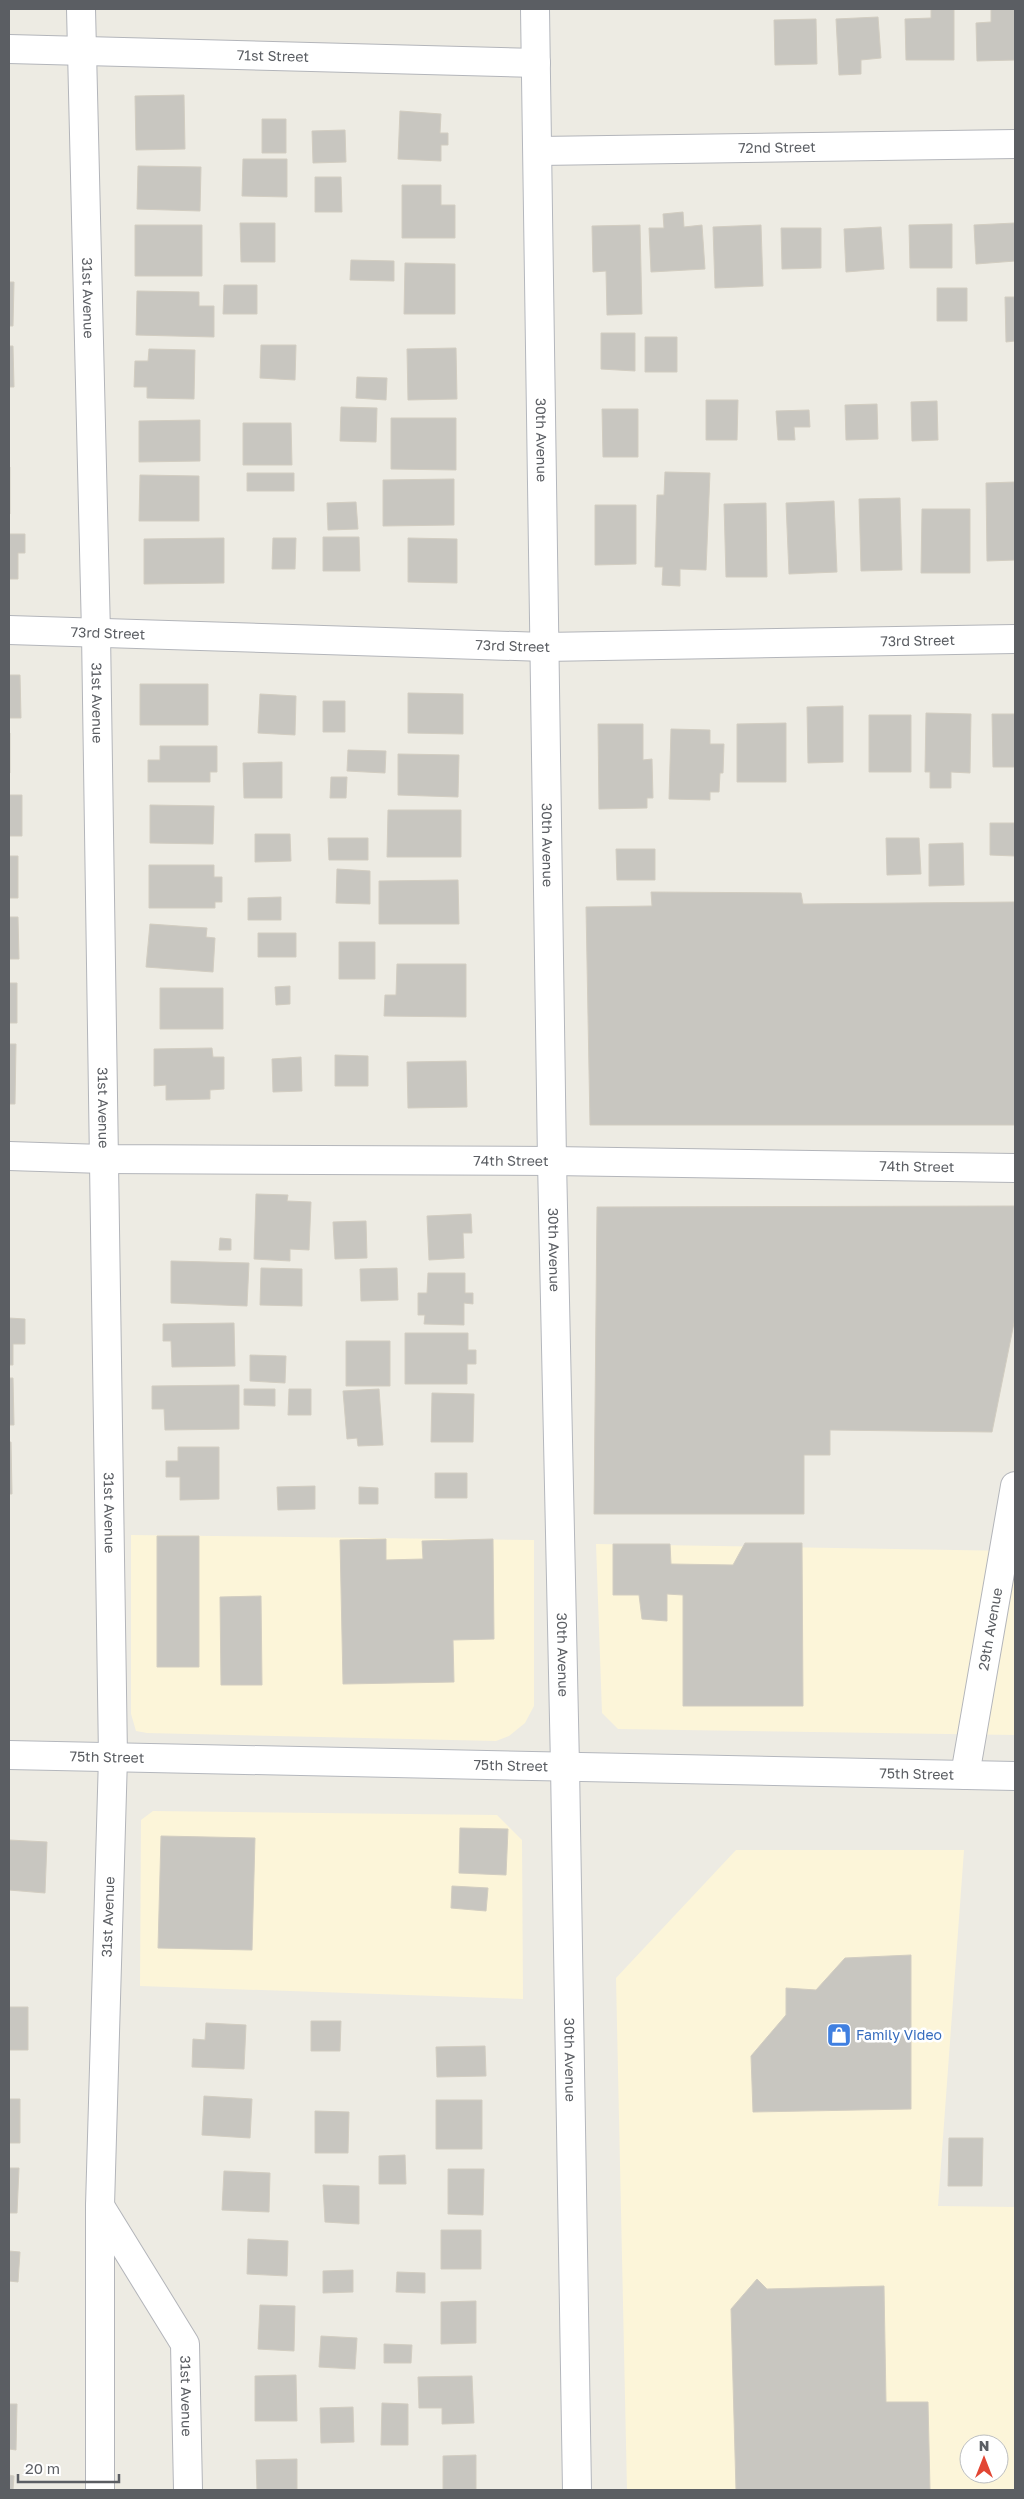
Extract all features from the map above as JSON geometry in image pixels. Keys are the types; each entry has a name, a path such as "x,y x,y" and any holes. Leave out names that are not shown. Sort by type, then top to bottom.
{"street":[{"name":"31st Avenue","path":"81,9 96,633 103,1159 111,1520 113,1757 100,2206 100,2490"},
{"name":"30th Avenue","path":"535,9 539,151 552,1161 565,1766 577,2490"},
{"name":"71st Street","path":"9,49 536,64"},
{"name":"72nd Street","path":"539,151 1015,144"},
{"name":"73rd Street","path":"9,630 544,647 1015,639"},
{"name":"74th Street","path":"9,1156 103,1159 552,1161 1015,1168"},
{"name":"29th Avenue","path":"965,1775 1015,1486"},
{"name":"75th Street","path":"9,1755 1015,1776"},
{"name":"31st Avenue","path":"100,2206 185,2344 188,2490"}],"shaded area":[{"path":"131,1535 534,1540 534,1706 525,1723 509,1736 496,1741 147,1733 136,1731 131,1714"},
{"path":"596,1544 1015,1551 1015,1735 618,1729 602,1713"},
{"path":"153,1811 497,1815 522,1840 523,1999 140,1986 141,1820"},
{"path":"736,1850 964,1850 938,2206 1015,2207 1015,2490 627,2490 616,1978"}],"building":[{"path":"931,9 954,9 954,60 906,60 905,19 931,18"},
{"path":"991,9 1015,9 1015,60 977,61 976,23 991,22"},
{"path":"878,17 881,58 861,60 861,74 839,75 836,19"},
{"path":"816,19 817,64 775,65 774,20"},
{"path":"184,95 185,149 136,150 135,96"},
{"path":"400,111 441,114 440,133 448,133 448,145 441,145 441,161 398,159"},
{"path":"262,119 286,119 286,153 262,153"},
{"path":"345,130 346,162 313,163 312,131"},
{"path":"243,159 287,159 287,197 242,196"},
{"path":"138,166 201,167 200,211 137,209"},
{"path":"315,177 341,177 342,212 315,212"},
{"path":"402,185 441,185 441,205 455,205 455,238 402,238"},
{"path":"683,212 684,227 702,225 705,269 651,272 649,228 664,228 663,214"},
{"path":"240,223 275,223 275,262 241,262"},
{"path":"1015,223 1015,261 976,264 974,225"},
{"path":"952,224 952,268 910,268 909,225"},
{"path":"135,225 202,225 202,276 135,276"},
{"path":"640,225 642,314 607,315 606,271 593,272 592,226"},
{"path":"761,225 763,286 715,288 713,227"},
{"path":"881,227 884,269 846,272 844,229"},
{"path":"781,228 821,228 821,268 782,269"},
{"path":"351,260 394,261 394,281 350,280"},
{"path":"405,263 455,264 455,314 404,314"},
{"path":"9,282 14,282 13,326 9,326"},
{"path":"224,285 257,285 257,314 223,314"},
{"path":"937,288 967,288 967,321 937,321"},
{"path":"137,291 199,292 199,306 214,306 214,337 136,335"},
{"path":"1005,297 1015,297 1015,341 1006,342"},
{"path":"601,333 635,333 635,371 601,369"},
{"path":"645,337 677,337 677,372 645,372"},
{"path":"261,345 296,345 295,380 260,378"},
{"path":"9,346 13,346 14,387 9,387"},
{"path":"456,348 457,399 408,400 407,349"},
{"path":"149,349 195,350 194,399 147,398 147,387 134,387 135,361 148,361"},
{"path":"357,377 387,378 386,400 356,398"},
{"path":"706,400 738,400 737,440 706,440"},
{"path":"937,401 938,440 912,441 911,402"},
{"path":"877,404 878,439 846,440 845,405"},
{"path":"341,407 377,408 376,442 340,441"},
{"path":"602,409 638,409 638,457 603,457"},
{"path":"809,410 810,427 794,427 795,440 778,440 776,411"},
{"path":"391,418 456,418 456,470 391,469"},
{"path":"200,420 200,461 139,462 139,421"},
{"path":"243,423 291,423 292,465 243,465"},
{"path":"10,467 10,514 9,514"},
{"path":"665,472 710,473 706,570 680,569 680,586 662,585 663,567 655,567 657,495 664,495"},
{"path":"247,473 294,473 294,491 247,491"},
{"path":"140,475 199,476 199,521 139,521"},
{"path":"454,479 454,525 383,526 383,480"},
{"path":"1015,482 1015,560 987,561 986,483"},
{"path":"900,498 902,570 861,571 859,499"},
{"path":"834,501 837,572 789,574 786,503"},
{"path":"356,502 358,529 328,530 327,503"},
{"path":"766,503 767,577 726,577 724,504"},
{"path":"595,505 636,505 636,564 595,565"},
{"path":"922,509 970,509 970,573 921,573"},
{"path":"9,534 25,534 25,553 18,553 18,579 9,579"},
{"path":"323,537 359,537 360,571 323,571"},
{"path":"224,538 224,583 144,584 144,539"},
{"path":"273,538 296,538 295,569 272,569"},
{"path":"408,538 457,539 457,583 408,582"},
{"path":"9,675 20,675 21,718 9,718"},
{"path":"140,684 208,684 208,725 140,725"},
{"path":"408,693 463,694 463,734 408,733"},
{"path":"260,694 296,696 295,735 258,733"},
{"path":"323,701 345,701 345,732 323,732"},
{"path":"843,706 843,762 808,763 807,707"},
{"path":"926,713 971,714 970,773 951,772 951,788 930,788 930,772 925,772"},
{"path":"992,714 1015,714 1015,767 993,767"},
{"path":"869,715 911,715 911,772 869,772"},
{"path":"786,723 786,782 737,782 737,724"},
{"path":"598,724 643,724 643,760 652,759 653,798 647,798 647,808 599,809"},
{"path":"671,729 710,730 710,744 724,744 723,773 720,773 719,792 710,792 710,800 669,799"},
{"path":"10,733 10,773 9,773"},
{"path":"160,746 217,746 217,772 210,772 210,782 148,782 148,760 160,760"},
{"path":"348,750 386,751 385,773 347,771"},
{"path":"398,754 459,755 458,797 398,795"},
{"path":"282,762 282,798 244,798 243,763"},
{"path":"331,777 347,777 346,798 330,798"},
{"path":"9,795 22,795 22,836 9,836"},
{"path":"150,805 214,806 213,844 150,843"},
{"path":"388,810 461,810 461,857 387,857"},
{"path":"990,823 1015,823 1015,856 990,855"},
{"path":"255,834 290,834 291,861 255,862"},
{"path":"328,838 368,838 368,860 329,860"},
{"path":"886,838 919,838 921,874 887,875"},
{"path":"963,843 964,885 929,886 929,844"},
{"path":"616,849 655,849 655,880 617,880"},
{"path":"9,856 18,856 18,898 9,898"},
{"path":"149,865 214,865 214,877 222,877 222,902 215,902 215,908 149,908"},
{"path":"337,869 370,871 370,904 336,903"},
{"path":"458,880 459,924 379,924 379,881"},
{"path":"651,892 801,893 803,904 1015,902 1015,1125 590,1125 586,907 652,906"},
{"path":"281,897 281,920 248,920 248,898"},
{"path":"9,917 18,917 19,959 9,959"},
{"path":"150,924 207,928 206,937 215,938 213,972 146,967"},
{"path":"258,933 296,933 296,957 258,957"},
{"path":"339,942 375,942 375,979 339,979"},
{"path":"397,964 466,964 466,1017 384,1016 385,995 396,995"},
{"path":"9,983 17,983 17,1023 9,1023"},
{"path":"290,986 290,1004 276,1005 275,987"},
{"path":"160,988 223,988 223,1029 160,1029"},
{"path":"9,1044 16,1044 15,1104 9,1104"},
{"path":"212,1048 213,1057 224,1057 224,1089 210,1090 210,1099 166,1100 166,1085 154,1086 154,1049"},
{"path":"335,1055 368,1056 368,1086 335,1086"},
{"path":"301,1057 302,1091 273,1092 272,1059"},
{"path":"466,1061 467,1107 408,1108 407,1062"},
{"path":"256,1194 288,1195 287,1201 311,1202 309,1250 290,1249 290,1261 254,1259"},
{"path":"1015,1206 1015,1318 992,1432 830,1430 830,1455 804,1455 804,1514 594,1514 597,1207"},
{"path":"471,1214 472,1233 463,1233 464,1258 429,1260 427,1216"},
{"path":"366,1221 367,1258 335,1259 333,1222"},
{"path":"220,1238 231,1239 231,1250 219,1250"},
{"path":"171,1261 249,1263 247,1306 171,1303"},
{"path":"261,1268 302,1269 302,1306 260,1305"},
{"path":"397,1268 398,1300 361,1301 360,1269"},
{"path":"428,1273 465,1273 465,1293 473,1293 473,1304 464,1303 464,1325 424,1324 425,1315 418,1315 418,1293 427,1293"},
{"path":"9,1318 25,1319 25,1344 13,1344 13,1365 9,1365"},
{"path":"234,1323 235,1366 172,1367 171,1341 163,1341 163,1324"},
{"path":"405,1333 468,1333 468,1350 476,1350 476,1364 467,1364 467,1384 405,1384"},
{"path":"346,1341 390,1341 390,1386 346,1386"},
{"path":"250,1355 286,1356 285,1383 250,1381"},
{"path":"9,1378 13,1378 14,1425 9,1425"},
{"path":"239,1385 239,1429 165,1430 164,1409 152,1409 152,1386"},
{"path":"244,1389 275,1389 275,1406 244,1405"},
{"path":"289,1389 311,1389 311,1415 288,1415"},
{"path":"379,1389 383,1445 358,1446 357,1438 347,1439 343,1391"},
{"path":"432,1393 474,1394 473,1442 431,1442"},
{"path":"9,1442 11,1442 12,1494 9,1494"},
{"path":"178,1447 219,1447 219,1499 180,1500 180,1477 166,1477 166,1461 178,1461"},
{"path":"435,1473 467,1473 467,1498 435,1498"},
{"path":"315,1486 315,1509 278,1510 277,1487"},
{"path":"359,1487 378,1488 378,1504 359,1504"},
{"path":"157,1536 199,1536 199,1667 157,1667"},
{"path":"386,1539 386,1560 423,1559 422,1541 493,1539 494,1639 453,1640 454,1682 343,1684 340,1540"},
{"path":"745,1543 802,1543 803,1706 683,1706 683,1595 667,1594 667,1621 642,1619 639,1595 613,1595 613,1544 670,1544 671,1564 733,1565"},
{"path":"261,1596 262,1685 221,1685 220,1597"},
{"path":"460,1828 508,1829 506,1875 459,1873"},
{"path":"161,1836 255,1838 252,1950 158,1948"},
{"path":"9,1840 47,1842 45,1893 9,1890"},
{"path":"452,1886 488,1888 486,1911 451,1908"},
{"name":"Family Video","path":"911,1955 911,2109 753,2112 751,2056 786,2015 786,1988 816,1990 845,1958"},
{"path":"9,2007 28,2007 28,2050 9,2050"},
{"path":"311,2021 341,2021 340,2051 311,2051"},
{"path":"206,2023 246,2025 244,2069 192,2067 193,2039 205,2040"},
{"path":"485,2046 486,2076 437,2077 436,2047"},
{"path":"204,2096 252,2099 250,2138 202,2135"},
{"path":"9,2099 20,2099 20,2143 9,2143"},
{"path":"436,2100 482,2100 482,2149 436,2149"},
{"path":"315,2111 349,2112 348,2153 315,2153"},
{"path":"949,2138 983,2138 982,2186 948,2186"},
{"path":"405,2155 406,2184 379,2184 379,2156"},
{"path":"9,2168 19,2168 17,2213 9,2213"},
{"path":"448,2169 484,2169 483,2215 448,2214"},
{"path":"224,2171 270,2173 269,2212 222,2210"},
{"path":"323,2185 359,2186 359,2224 325,2222"},
{"path":"441,2230 481,2230 481,2269 441,2269"},
{"path":"248,2239 288,2241 287,2276 247,2274"},
{"path":"9,2251 20,2252 18,2282 9,2281"},
{"path":"353,2270 353,2292 323,2293 323,2271"},
{"path":"397,2272 425,2273 425,2293 396,2292"},
{"path":"757,2279 767,2289 884,2286 886,2402 928,2402 930,2490 736,2490 731,2309"},
{"path":"476,2301 476,2343 441,2344 441,2302"},
{"path":"260,2305 295,2306 294,2351 258,2349"},
{"path":"321,2336 357,2338 355,2369 319,2367"},
{"path":"384,2344 412,2345 411,2363 384,2363"},
{"path":"296,2375 297,2421 255,2421 255,2376"},
{"path":"472,2376 474,2423 442,2424 442,2408 419,2408 418,2377"},
{"path":"382,2403 408,2404 408,2445 381,2445"},
{"path":"9,2404 17,2404 16,2450 9,2449"},
{"path":"353,2407 354,2442 321,2443 320,2408"},
{"path":"476,2455 476,2490 443,2490 443,2456"},
{"path":"297,2459 297,2490 257,2490 256,2460"},
{"path":"9,2475 14,2476 13,2490 9,2490"}],"place":[{"name":"Family Video","path":"839,2035"}]}
